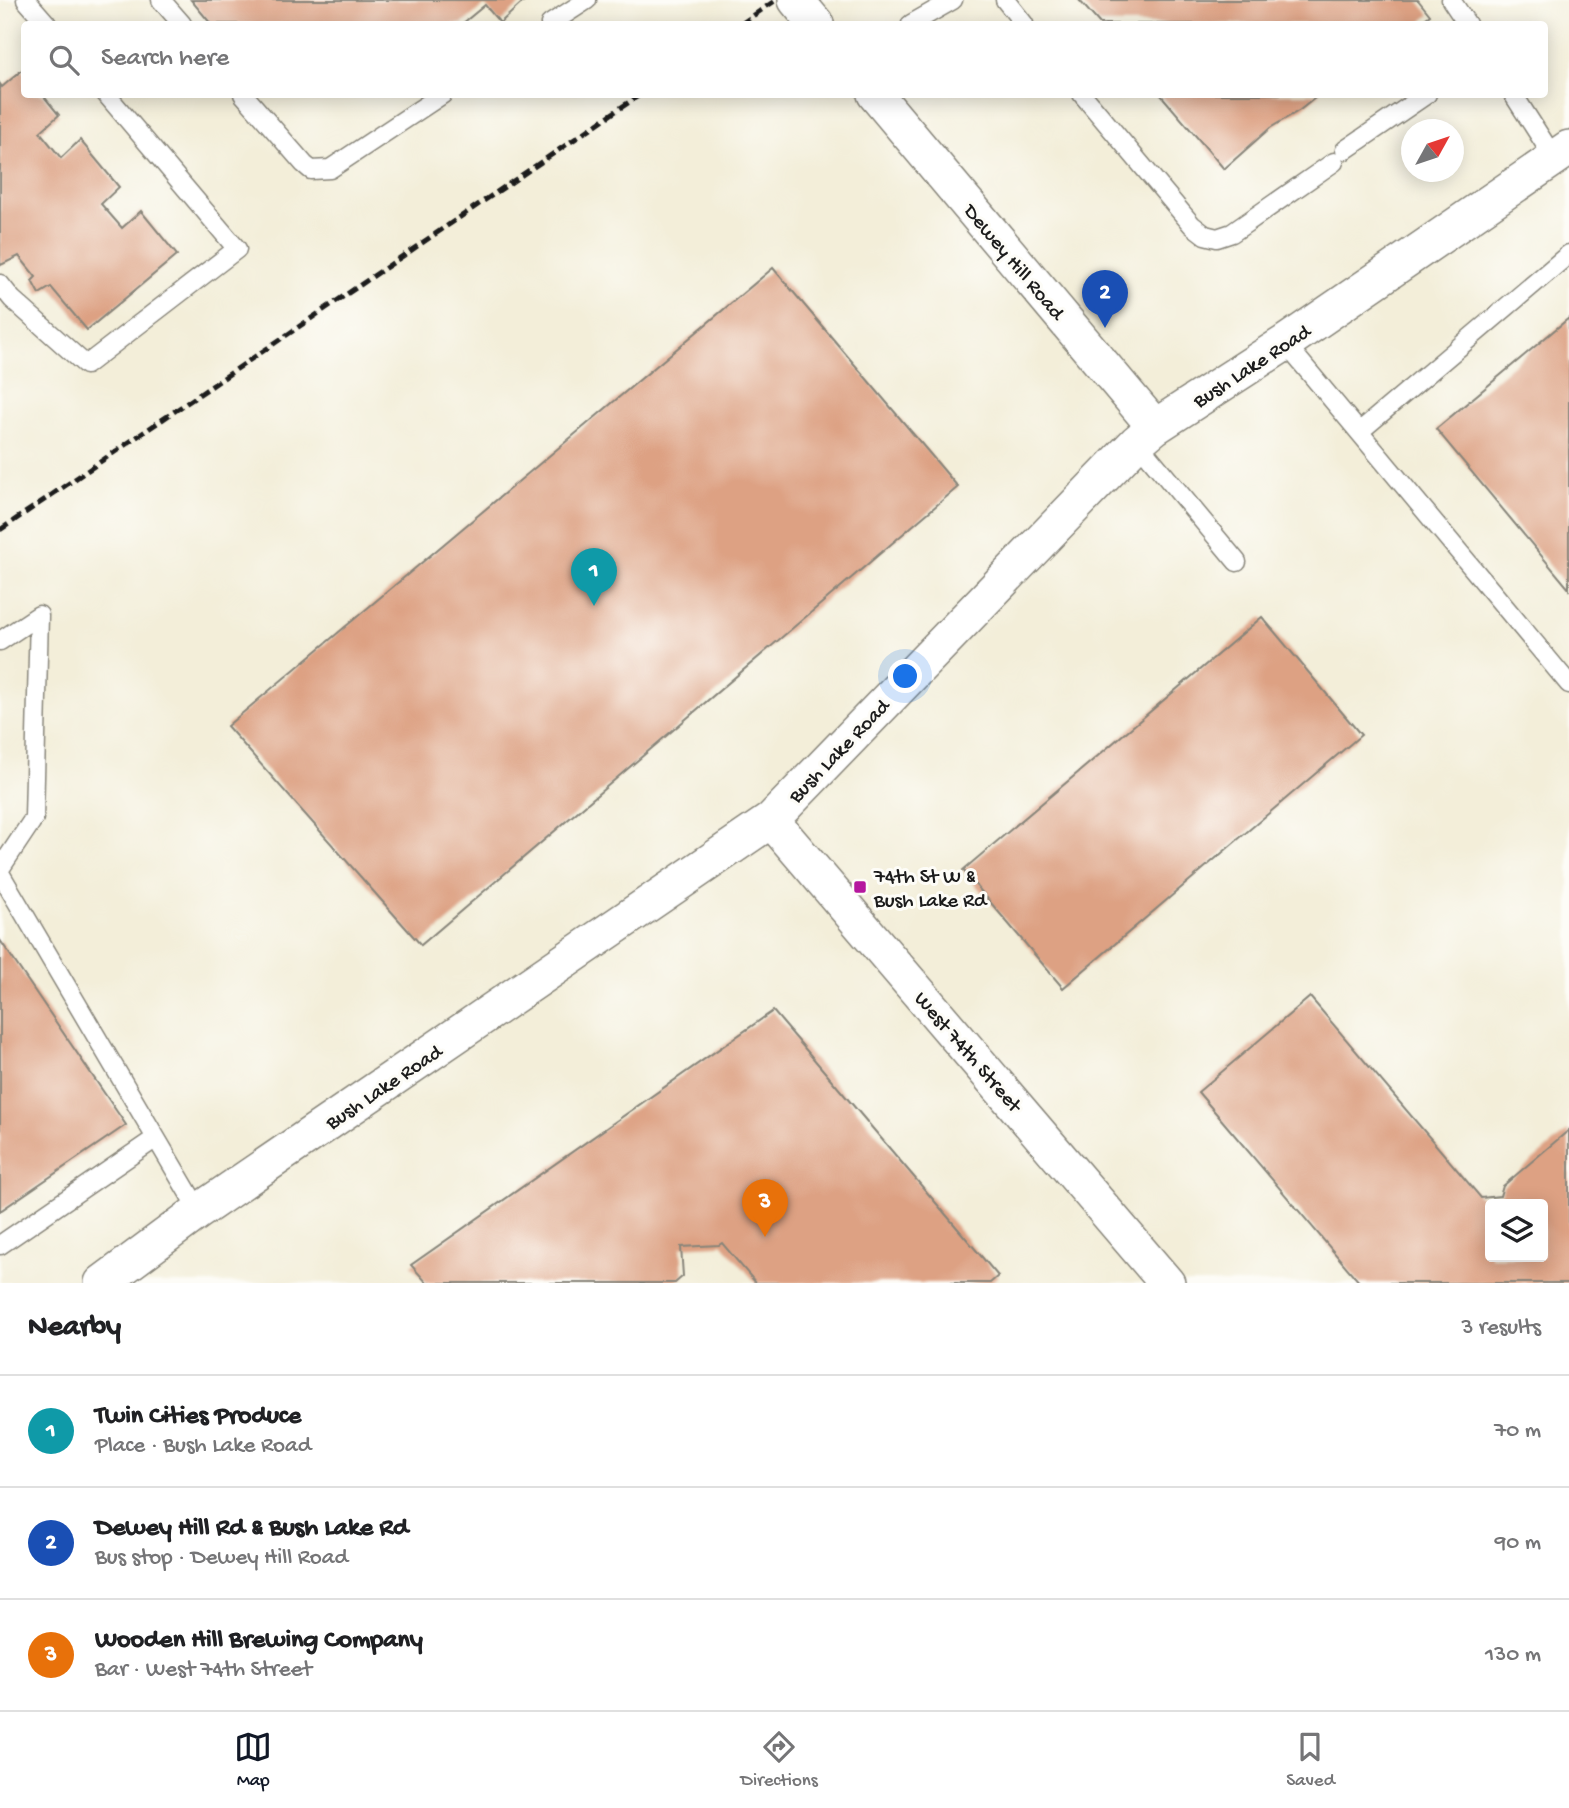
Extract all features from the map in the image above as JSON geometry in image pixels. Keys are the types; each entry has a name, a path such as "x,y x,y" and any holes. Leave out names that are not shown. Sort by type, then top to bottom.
{"street":[{"path":"796,0 814,21"},
{"name":"Dewey Hill Road","path":"878,98 1146,435"},
{"name":"Bush Lake Road","path":"102,1283 199,1211 771,820 1146,435 1562,153"},
{"name":"West 74th Street","path":"771,820 1167,1283"}],"lane":[{"path":"26,0 44,21"},
{"path":"161,0 179,21"},
{"path":"555,21 587,0"},
{"path":"916,21 953,0"},
{"path":"1005,0 1022,21"},
{"path":"1451,0 1465,21"},
{"path":"0,284 12,299 86,365 237,249 109,98"},
{"path":"246,98 304,164 311,170 320,171 330,169 437,98"},
{"path":"1085,98 1192,225 1205,235 1217,238 1232,233 1421,98"},
{"path":"1516,98 1562,153"},
{"path":"1359,432 1569,254"},
{"path":"1285,343 1569,684"},
{"path":"1146,435 1237,562"},
{"path":"0,641 39,615 34,818 0,871 199,1211"},
{"path":"0,1245 156,1138"}],"building":[{"path":"191,0 525,0 502,21 498,21 485,5 466,21 208,21"},
{"path":"1079,0 1418,0 1430,15 1422,21 1097,21"},
{"path":"21,71 21,98 45,98 59,115 40,132 61,158 80,140 119,187 101,204 122,228 141,211 177,255 87,330 51,287 39,294 32,281 36,277 19,256 1,265 0,263 0,84 2,87"},
{"path":"1163,98 1315,98 1270,128 1224,169"},
{"path":"773,268 958,487 421,945 227,726"},
{"path":"1569,318 1569,589 1436,429"},
{"path":"1262,617 1361,735 1063,988 963,870"},
{"path":"0,940 126,1125 0,1211"},
{"path":"1310,997 1481,1198 1500,1196 1503,1186 1569,1130 1569,1283 1360,1283 1198,1092"},
{"path":"773,1011 998,1276 990,1283 756,1283 722,1243 681,1247 683,1276 675,1283 427,1283 411,1265"}],"railway":[{"path":"745,21 776,0"},
{"path":"0,530 635,98"}],"place":[{"name":"Dewey Hill Rd & Bush Lake Rd","path":"1105,328"},
{"name":"Twin Cities Produce","path":"594,606"},
{"name":"74th St W & Bush Lake Rd","path":"860,887"},
{"name":"Wooden Hill Brewing Company","path":"765,1237"}]}
